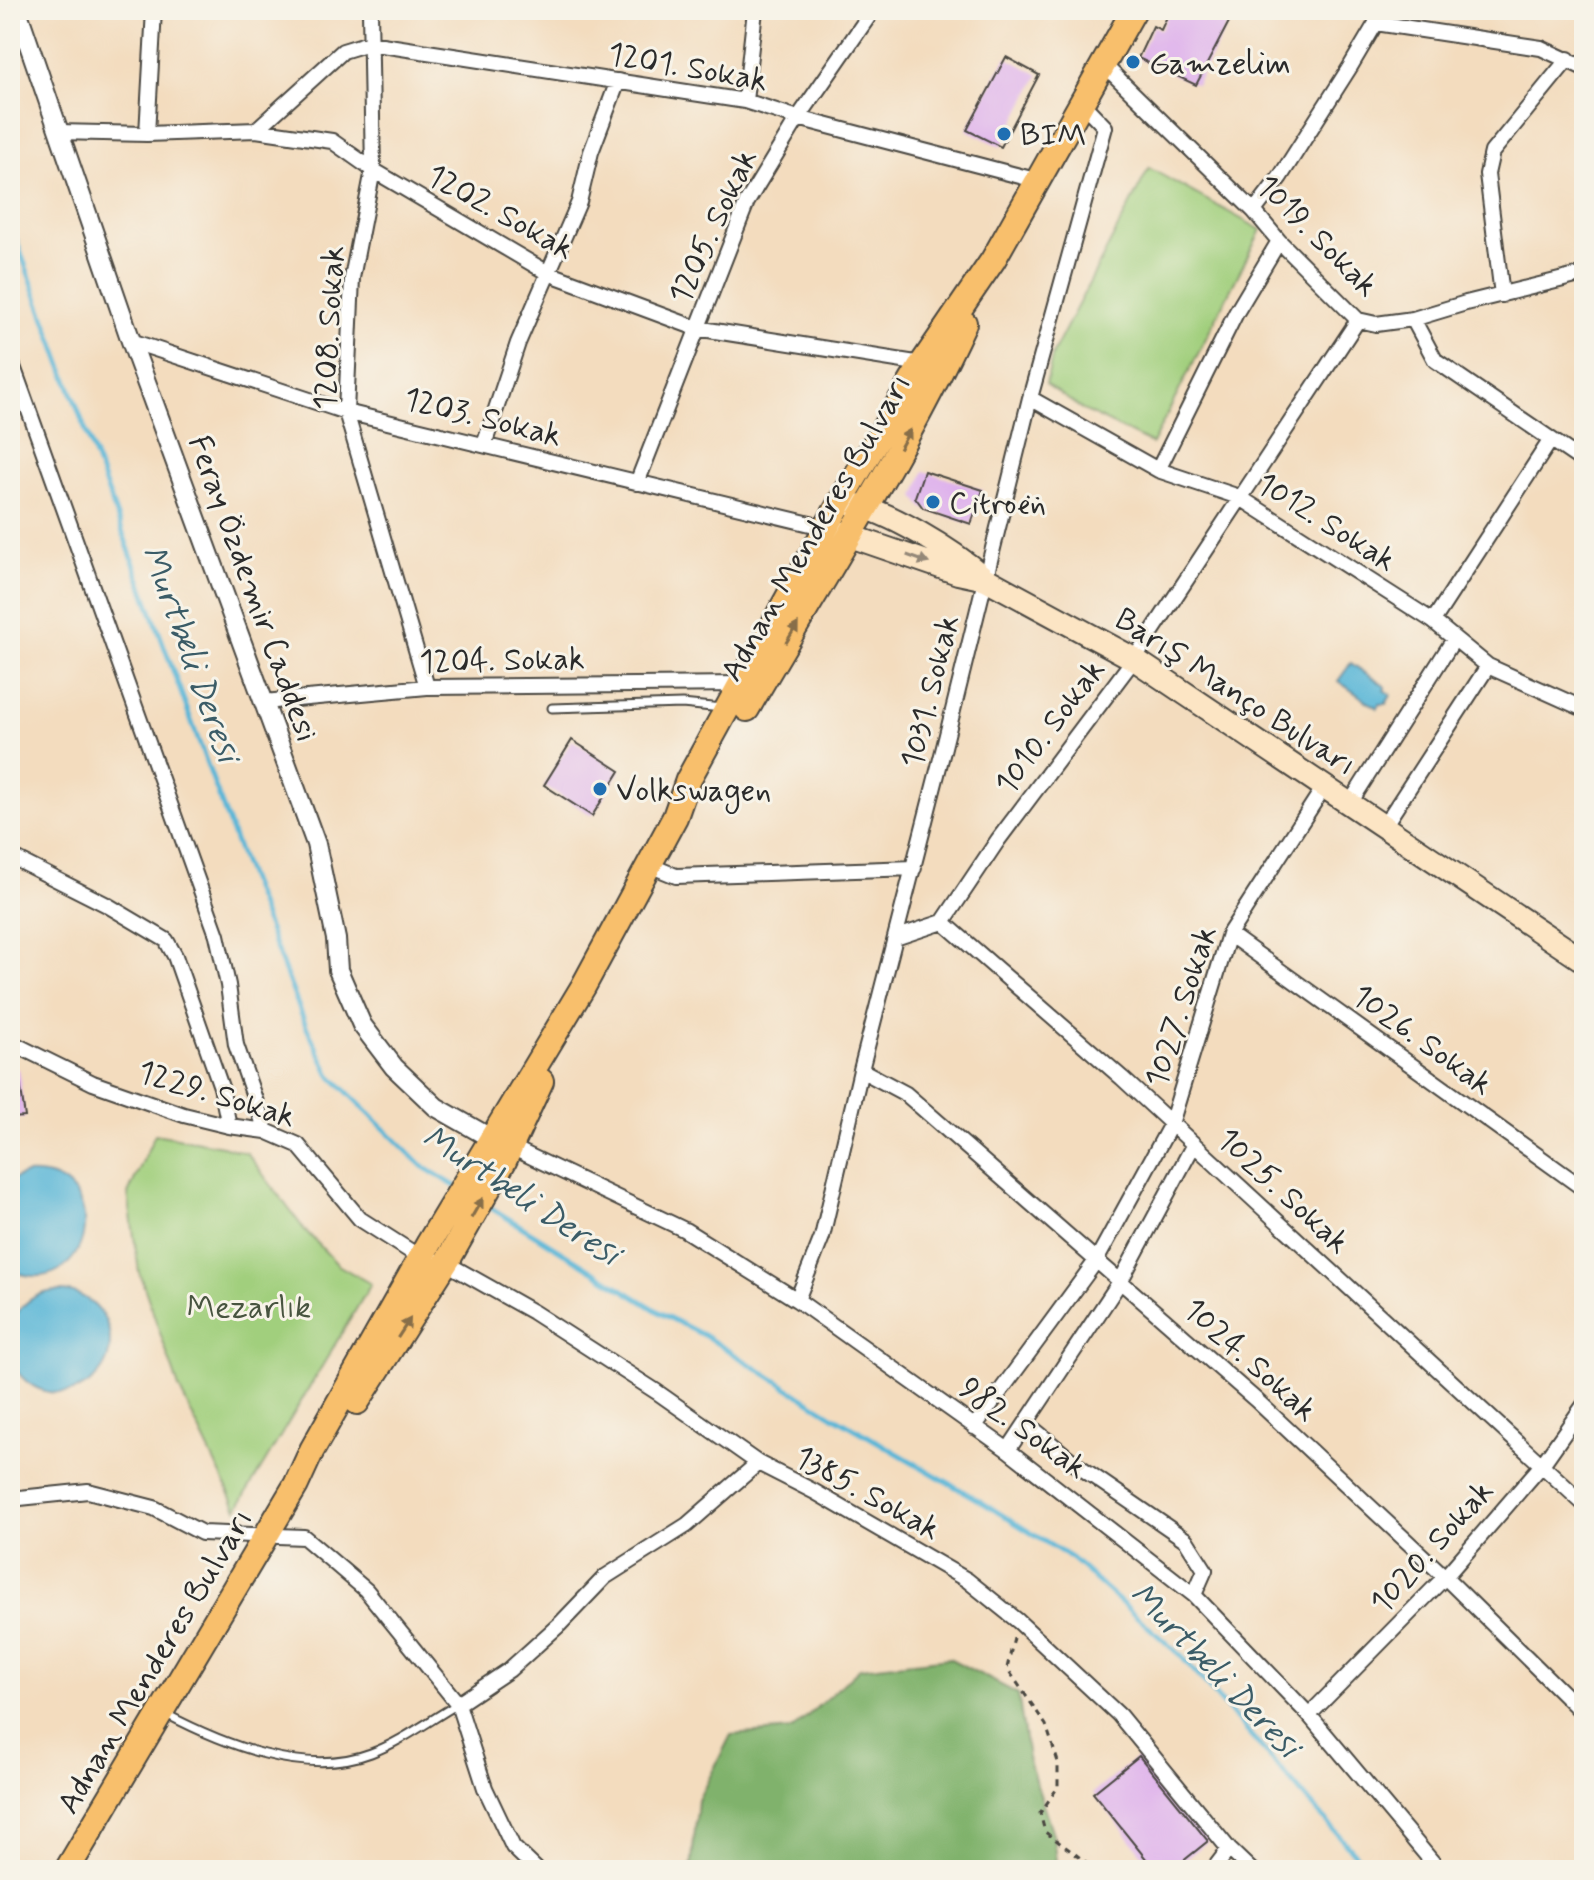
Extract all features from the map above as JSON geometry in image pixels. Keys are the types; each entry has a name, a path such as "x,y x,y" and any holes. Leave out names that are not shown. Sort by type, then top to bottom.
{"main road":[{"name":"Adnan Menderes Bulvarı","path":"67,1870 296,1485 322,1456 497,1150 675,817 688,780 841,501 922,364 993,260 1134,10"},
{"name":"Adnan Menderes Bulvarı","path":"675,817 701,788 852,535 941,372 993,260"},
{"path":"841,501 867,507 963,560 986,579"},
{"name":"Barış Manço Bulvarı","path":"827,528 958,573 986,579 1134,659 1584,961"}],"street":[{"name":"Feray Özdemir Caddesi","path":"17,10 131,341 316,844 336,939 338,970 362,1025 394,1067 436,1107 497,1150"},
{"name":"1208. Sokak","path":"370,10 373,170 352,278 346,412 427,687"},
{"path":"745,101 755,10"},
{"name":"1205. Sokak","path":"637,483 747,202 798,118 873,10"},
{"path":"147,134 155,11"},
{"path":"1254,211 1280,177 1376,16 1541,48 1584,68"},
{"name":"1201. Sokak","path":"369,43 745,101 798,118 1039,181"},
{"path":"256,130 343,51 369,43"},
{"path":"1502,295 1487,174 1492,152 1568,59"},
{"name":"1019. Sokak","path":"1103,64 1254,211 1279,241 1358,320 1376,324 1413,319"},
{"path":"484,445 518,343 579,202 591,152 618,81"},
{"name":"1031. Sokak","path":"797,1300 822,1237 1030,398 1105,127 1082,103"},
{"name":"1202. Sokak","path":"58,132 147,134 256,130 332,141 373,170 548,273 696,328 922,364"},
{"path":"1158,470 1236,313 1279,241"},
{"path":"1584,274 1413,319 1435,360 1578,458 1584,440"},
{"name":"1010. Sokak","path":"943,922 998,840 1134,659 1358,320"},
{"name":"1203. Sokak","path":"131,341 346,412 827,528"},
{"path":"10,358 217,935 236,1045 266,1131"},
{"name":"1012. Sokak","path":"1030,398 1158,470 1239,497 1433,621 1488,666 1584,709"},
{"path":"1433,621 1550,441"},
{"path":"1350,803 1454,639"},
{"path":"1384,826 1488,666"},
{"name":"1204. Sokak","path":"264,702 427,687 743,684"},
{"name":"1027. Sokak","path":"974,1427 1096,1261 1171,1124 1229,934 1324,787"},
{"path":"10,856 107,905 166,940 175,956 221,1087 229,1126"},
{"path":"649,865 676,876 914,868"},
{"path":"895,938 943,922"},
{"name":"1025. Sokak","path":"943,922 1122,1078 1584,1504"},
{"name":"1026. Sokak","path":"1229,934 1584,1189"},
{"name":"1229. Sokak","path":"10,1042 93,1083 184,1115 266,1131 298,1145 360,1219 436,1255"},
{"name":"1024. Sokak","path":"861,1070 906,1094 1256,1400 1445,1577 1584,1714"},
{"path":"1008,1450 1121,1280 1194,1144"},
{"name":"982. Sokak","path":"497,1150 685,1230 797,1300 1008,1450 1194,1595 1309,1715 1439,1870"},
{"name":"1385. Sokak","path":"436,1255 533,1312 657,1392 758,1463 815,1492 967,1580 1018,1621 1119,1715 1229,1849 1251,1870"},
{"name":"1020. Sokak","path":"1309,1715 1445,1577 1541,1466 1584,1405"},
{"path":"1026,1423 1077,1465 1186,1540 1205,1570 1194,1595"},
{"path":"458,1704 509,1670 560,1624 605,1577 687,1525 758,1463"},
{"path":"10,1499 88,1491 154,1508 202,1533 304,1537 366,1590 458,1704 485,1788 513,1847 537,1870"},
{"path":"1213,1870 1229,1849"}],"lane":[{"path":"1568,59 1584,60"},
{"path":"552,708 682,704 728,708"},
{"path":"161,1711 201,1733 245,1749 298,1760 340,1763 374,1753 458,1704"}],"path":[{"path":"1018,1621 1007,1668 1046,1725 1058,1762 1058,1787 1040,1813 1045,1832 1097,1870"}],"green space":[{"path":"1149,168 1261,230 1152,444 1083,410 1046,384 1053,353"},
{"name":"Mezarlık","path":"155,1134 247,1153 304,1229 338,1265 371,1284 237,1509 179,1388 139,1272 128,1194"},
{"path":"949,1658 1018,1694 1028,1758 1053,1834 1057,1870 691,1870 698,1800 731,1735 792,1730 860,1668"}],"water":[{"path":"1351,663 1386,687 1384,690 1391,695 1386,704 1379,704 1377,708 1338,681"},
{"path":"26,1174 55,1178 74,1192 83,1212 83,1234 75,1254 60,1269 38,1276 10,1270 10,1180"},
{"path":"59,1291 79,1295 95,1306 106,1322 110,1342 106,1362 95,1378 79,1389 59,1393 39,1389 23,1378 12,1362 8,1342 12,1322 23,1306 39,1295"}],"building":[{"path":"1170,10 1213,10 1231,18 1196,85 1138,58 1153,26 1161,30"},
{"path":"1006,57 1039,75 1001,147 967,130"},
{"path":"924,471 983,490 971,524 923,508 915,497"},
{"path":"572,740 620,771 592,816 544,785"},
{"path":"10,1069 18,1069 25,1117 10,1118"},
{"path":"1139,1756 1208,1841 1172,1870 1155,1870 1093,1793"}],"waterway":[{"name":"Murtbeli Deresi","path":"10,223 242,860 306,1026 330,1075 422,1166 455,1186"},
{"name":"Murtbeli Deresi","path":"488,1206 1071,1558 1181,1656 1369,1870"}],"place":[{"name":"Gamzelim","path":"1133,62"},
{"name":"BIM","path":"1004,134"},
{"name":"Citroën","path":"933,502"},
{"name":"Volkswagen","path":"600,789"}]}
